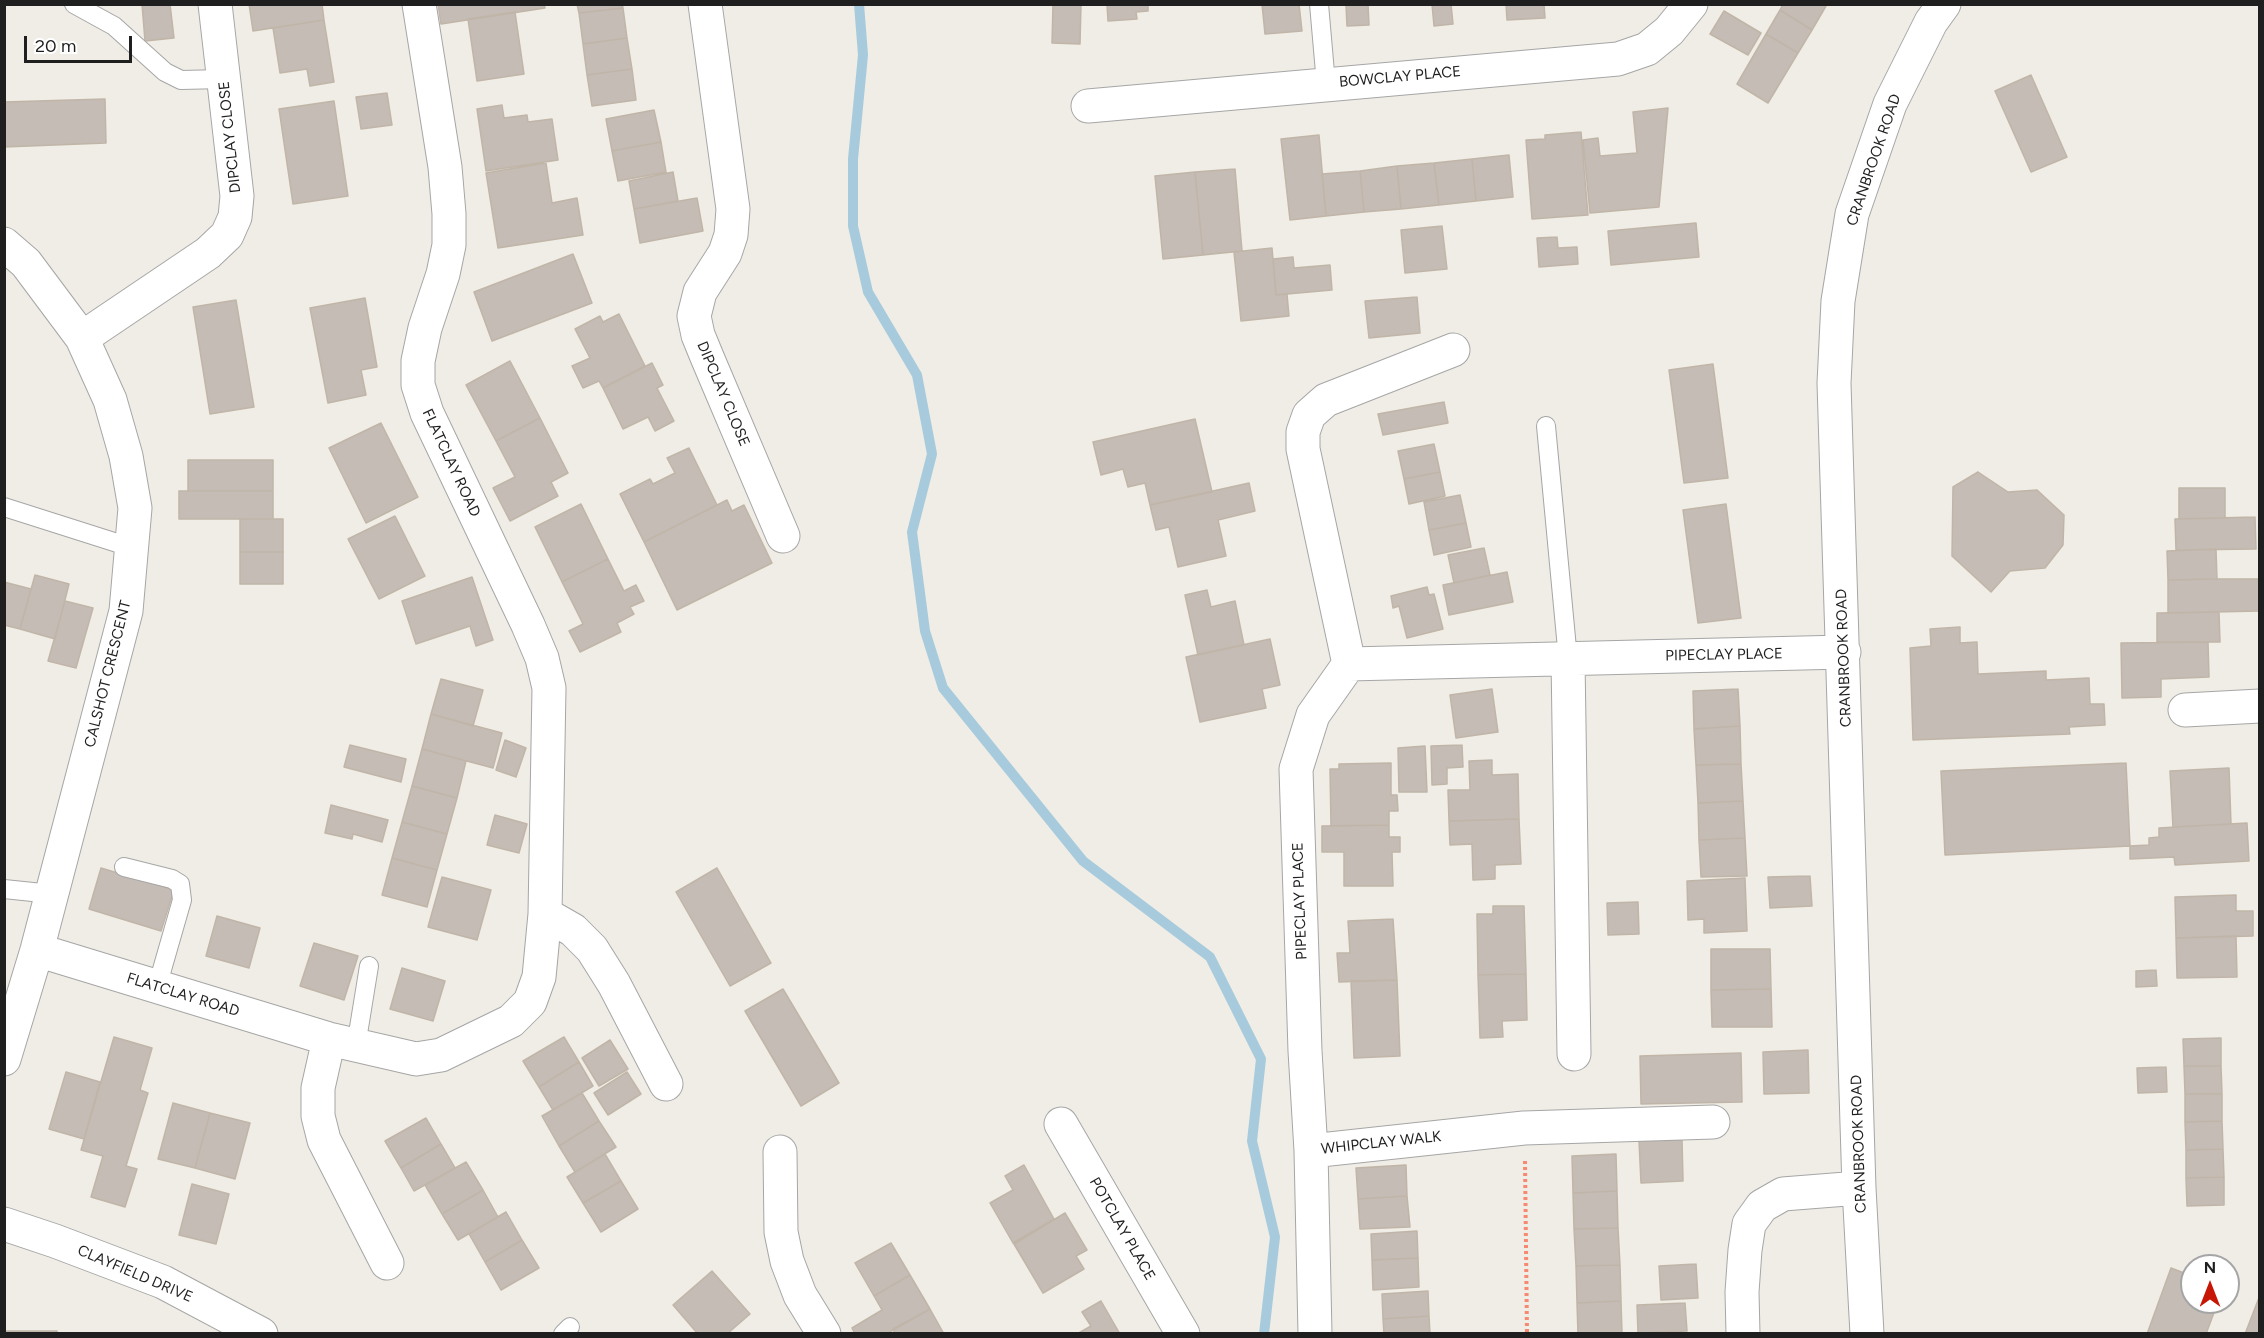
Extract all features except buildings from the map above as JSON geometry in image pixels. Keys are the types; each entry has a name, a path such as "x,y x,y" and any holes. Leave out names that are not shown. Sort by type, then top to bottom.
{"street":[{"name":"DIPCLAY CLOSE","path":"82,338 208,253 226,235 235,217 237,196 215,4"},
{"name":"FLATCLAY ROAD","path":"37,950 342,1042 416,1059 441,1055 511,1021 530,1002 539,977 545,914 549,688 542,658 426,413 418,385 418,361 425,328 443,274 449,245 445,167 419,4"},
{"name":"DIPCLAY CLOSE","path":"705,4 733,209 731,235 725,253 700,292 694,316 702,346 783,536"},
{"name":"BOWCLAY PLACE","path":"1088,106 1618,59 1647,49 1669,31 1691,4"},
{"name":"CRANBROOK ROAD","path":"1866,1334 1859,1188 1834,383 1838,301 1852,214 1890,105 1932,22 1944,4"},
{"name":"CALSHOT CRESCENT","path":"4,244 26,263 82,338 110,400 126,456 135,508 126,611 37,950 4,1059"},
{"path":"1349,664 1303,449 1303,432 1309,415 1326,400 1453,350"},
{"name":"PIPECLAY PLACE","path":"1311,1151 1305,1051 1296,769 1313,716 1349,664 1844,652"},
{"path":"1568,659 1574,1054"},
{"path":"2186,710 2259,706"},
{"path":"545,914 573,930 592,949 615,984 666,1084"},
{"path":"342,1042 318,1089 318,1116 324,1140 387,1263"},
{"name":"WHIPCLAY WALK","path":"1315,1334 1311,1151 1524,1128 1713,1122"},
{"name":"POTCLAY PLACE","path":"1061,1124 1183,1334"},
{"path":"780,1152 781,1232 788,1261 800,1295 824,1334"},
{"path":"1743,1334 1742,1292 1745,1250 1749,1224 1762,1206 1783,1194 1859,1188"},
{"name":"CLAYFIELD DRIVE","path":"4,1224 163,1282 261,1334"}],"lane":[{"path":"74,4 114,26 165,72 181,80 224,79"},
{"path":"1319,4 1326,84"},
{"path":"1546,426 1568,659"},
{"path":"4,507 133,548"},
{"path":"124,867 172,879 180,884 182,900 157,987"},
{"path":"4,889 52,894"},
{"path":"342,1042 369,966"}],"path":[{"path":"1524,1128 1527,1334"}],"waterway":[{"path":"859,4 863,55 853,159 853,226 868,292 917,375 932,454 912,532 925,631 943,688 1083,861 1210,957 1261,1059 1252,1141 1275,1237 1264,1334"}]}
